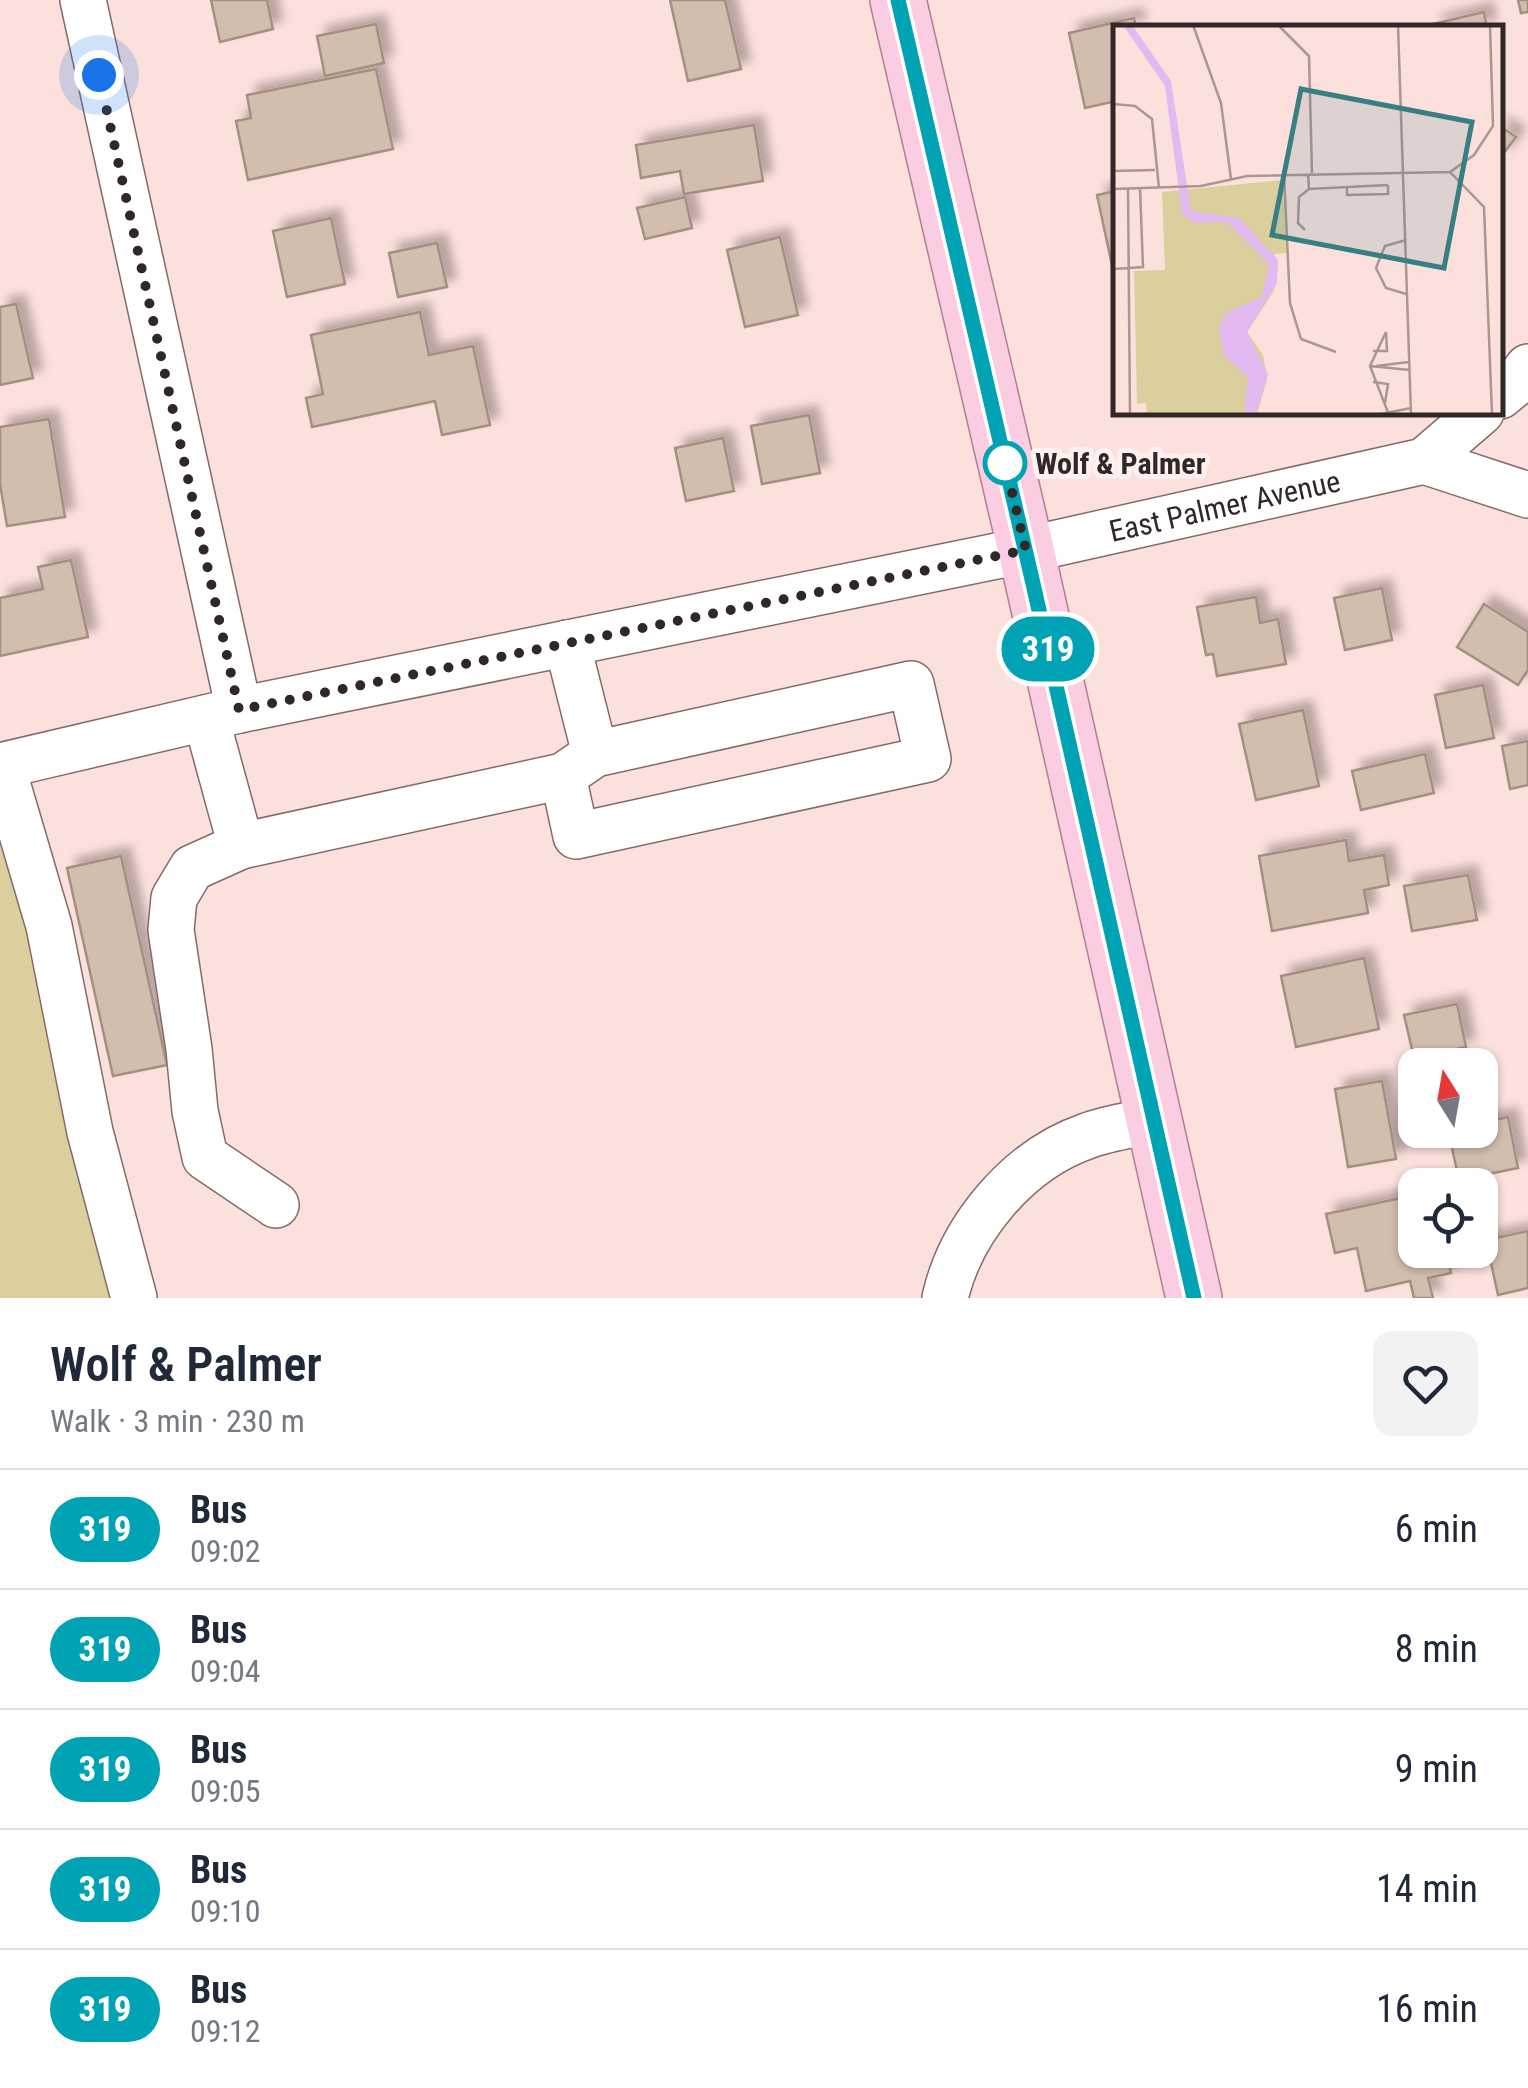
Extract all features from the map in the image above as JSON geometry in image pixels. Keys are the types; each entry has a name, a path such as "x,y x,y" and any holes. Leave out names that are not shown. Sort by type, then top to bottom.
{"main road":[{"path":"898,0 1194,1298"}],"street":[{"path":"83,0 223,714 241,846"},
{"path":"1503,393 1528,368"},
{"path":"1424,460 1477,415"},
{"path":"1424,460 1528,494"},
{"name":"East Palmer Avenue","path":"1,766 223,714 1026,550 1424,460"},
{"path":"276,1204 205,1158 170,930 174,898 192,868 241,846 579,765 911,684 928,759 576,836 579,765 566,644"},
{"path":"1,766 48,926 90,1132 134,1298"},
{"path":"945,1298 964,1246 987,1211 1016,1180 1049,1154 1086,1136 1154,1120"}],"shaded area":[{"path":"0,833 122,1298 0,1298"}],"building":[{"path":"211,0 267,0 273,29 220,42"},
{"path":"670,0 725,0 741,69 688,81"},
{"path":"1518,0 1528,0 1528,12 1521,13"},
{"path":"1484,12 1486,25 1433,25"},
{"path":"1134,18 1135,25 1113,25 1113,102 1085,108 1069,33"},
{"path":"376,24 384,63 325,76 317,36"},
{"path":"376,69 393,149 248,180 236,121 251,118 247,95"},
{"path":"754,125 763,181 684,194 680,171 641,178 636,145"},
{"path":"1503,128 1516,137 1503,154"},
{"path":"1113,192 1113,270 1097,195"},
{"path":"685,197 692,228 645,239 637,208"},
{"path":"331,218 345,284 287,297 273,231"},
{"path":"780,237 798,315 745,327 727,250"},
{"path":"437,243 447,287 398,297 389,253"},
{"path":"16,304 33,378 0,385 0,307"},
{"path":"420,312 429,355 473,346 490,425 442,435 435,401 312,427 306,398 323,394 311,335"},
{"path":"809,415 820,473 762,484 751,426"},
{"path":"49,419 65,517 7,526 0,484 0,427"},
{"path":"723,438 734,491 686,501 675,448"},
{"path":"71,560 88,637 0,656 0,598 43,589 38,567"},
{"path":"1382,588 1392,640 1345,650 1334,598"},
{"path":"1256,597 1260,623 1278,619 1286,664 1217,676 1213,654 1206,655 1197,607"},
{"path":"1484,604 1528,632 1528,670 1518,685 1457,647"},
{"path":"1483,685 1494,738 1446,748 1435,695"},
{"path":"1303,710 1319,786 1256,800 1239,724"},
{"path":"1528,741 1528,785 1510,789 1502,746"},
{"path":"1425,754 1434,793 1361,810 1352,771"},
{"path":"1346,840 1349,861 1384,855 1389,885 1364,890 1368,913 1272,931 1259,856"},
{"path":"121,856 167,1065 113,1076 67,868"},
{"path":"1468,875 1477,920 1412,931 1404,886"},
{"path":"1364,958 1379,1029 1296,1047 1281,976"},
{"path":"1457,1004 1466,1047 1412,1048 1404,1015"},
{"path":"1382,1081 1396,1159 1348,1167 1335,1089"},
{"path":"1508,1117 1518,1168 1498,1172 1498,1168 1456,1168 1452,1148 1498,1148 1498,1119"},
{"path":"1398,1199 1398,1268 1450,1268 1451,1273 1428,1278 1433,1298 1414,1298 1410,1281 1366,1291 1357,1248 1335,1253 1326,1214"},
{"path":"1528,1231 1528,1288 1498,1295 1492,1268 1498,1268 1498,1237"}],"bus line":[{"name":"319","path":"898,0 1194,1298"}],"place":[{"name":"Wolf & Palmer","path":"1005,463"}],"route":[{"path":"99,75 239,710 1026,550 1005,463"}]}
